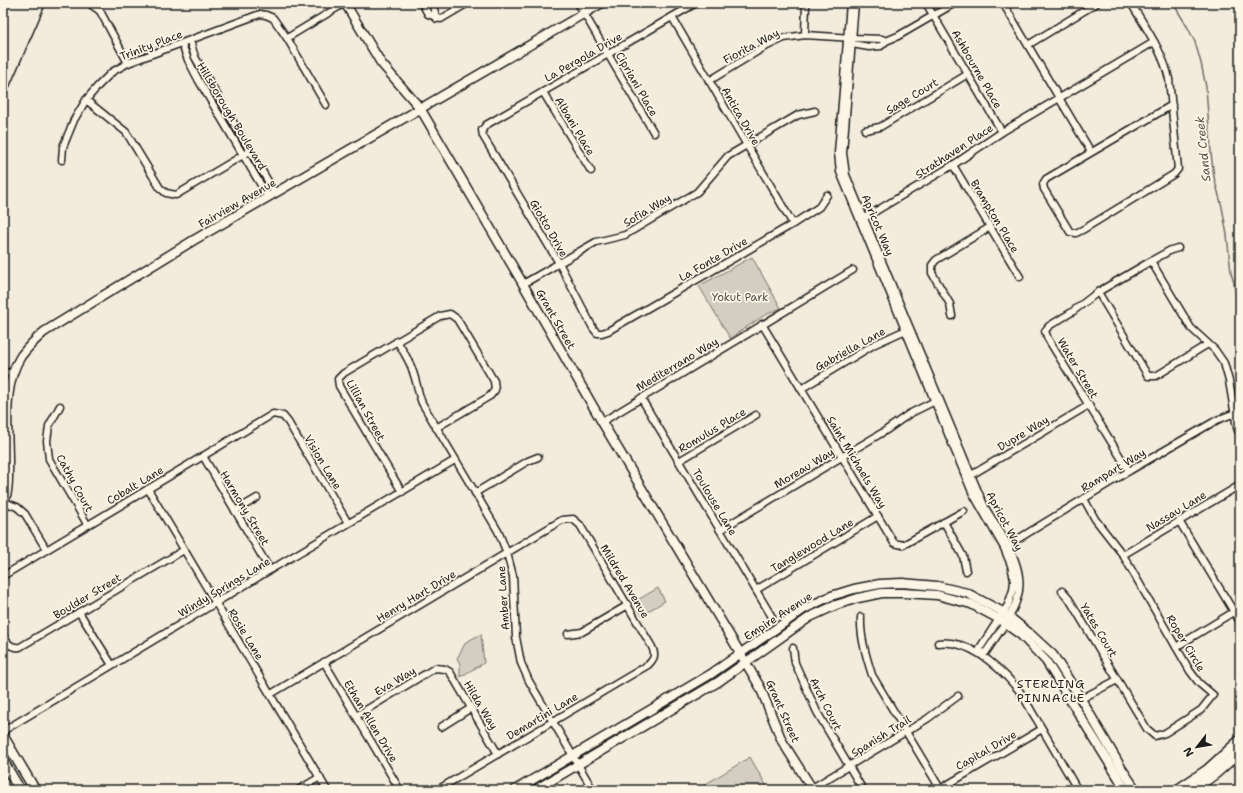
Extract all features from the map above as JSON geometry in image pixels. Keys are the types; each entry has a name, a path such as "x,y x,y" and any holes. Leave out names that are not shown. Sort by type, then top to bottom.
{"main road":[{"path":"3,736 35,790"},
{"path":"1177,790 1207,770 1240,740"},
{"path":"1193,790 1215,774 1240,752"},
{"path":"3,761 20,790"}],"street":[{"path":"89,3 100,11 128,63"},
{"path":"287,38 345,3 355,3"},
{"name":"Grant Street","path":"345,3 381,63 420,108 524,284 602,422 760,687 782,741 813,789"},
{"path":"422,3 428,14 437,19 448,17 468,3"},
{"path":"431,3 437,19"},
{"name":"Cipriani Place","path":"578,3 654,133"},
{"name":"Fairview Avenue","path":"4,504 8,481 8,398 12,374 20,358 30,345 44,332 182,247 602,3"},
{"name":"La Pergola Drive","path":"482,130 486,125 696,3"},
{"path":"805,35 806,3"},
{"name":"Apricot Way","path":"850,3 851,40"},
{"name":"Apricot Way","path":"856,3 838,164 842,181 862,219 969,477 1006,547 1016,562 1020,582 1018,598 1004,618 986,652 980,653"},
{"name":"Ashbourne Place","path":"926,3 1002,132"},
{"path":"934,16 955,3"},
{"path":"1003,3 1091,152"},
{"path":"1028,45 1097,3"},
{"path":"1131,3 1166,65 1172,105 1178,169 1174,174 1084,229 1076,233 1070,232 1044,190 1043,184 1046,179 1172,105"},
{"name":"Trinity Place","path":"62,160 63,147 74,120 86,100 112,72 128,63 260,14 273,18 287,38 326,105"},
{"name":"Fiorita Way","path":"709,81 763,48 784,38 805,35 851,40 882,39 886,41 934,16"},
{"name":"Antica Drive","path":"672,17 793,224"},
{"name":"Hillsborough Boulevard","path":"190,41 195,57 250,151 272,195"},
{"name":"Strathaven Place","path":"862,219 953,165 1002,132 1154,42"},
{"name":"Hillsborough Boulevard","path":"182,44 188,60 199,81 243,156 272,195"},
{"name":"Sage Court","path":"865,130 880,127 968,74"},
{"name":"Albani Place","path":"543,92 591,171"},
{"path":"86,100 126,132 160,188 166,193 176,195 250,151"},
{"name":"Sofia Way","path":"524,284 596,242 625,235 697,192 728,156 798,115 815,111"},
{"name":"Giotto Drive","path":"482,130 483,136 558,263 592,328 597,333 602,333"},
{"name":"Brampton Place","path":"953,165 1020,277"},
{"name":"La Fonte Drive","path":"602,333 608,331 793,224 819,207 827,195"},
{"path":"952,316 950,304 932,274 932,266 936,260 990,227"},
{"path":"1178,248 1170,250 1098,292 1148,376 1156,376 1208,344"},
{"path":"1151,261 1191,328 1215,350 1224,364 1240,434"},
{"name":"Mediterrano Way","path":"602,422 852,270"},
{"name":"Water Street","path":"1098,292 1072,312 1049,326 1045,331 1048,339 1129,471"},
{"path":"397,341 440,316 450,314 457,319 494,381 495,390 490,396 436,428"},
{"name":"Saint Michaels Way","path":"762,324 894,543 903,545 964,511"},
{"name":"Gabriella Lane","path":"801,389 875,344 908,330"},
{"name":"Amber Lane","path":"397,341 409,360 422,404 501,538 507,553 513,576 516,637 521,662 529,681 552,722 593,790"},
{"name":"Lillian Street","path":"397,341 344,373 338,379 339,386 402,492"},
{"path":"3,372 12,374"},
{"name":"Toulouse Lane","path":"641,398 772,617"},
{"name":"Moreau Way","path":"720,530 886,431 909,414 937,400"},
{"name":"Dupre Way","path":"969,477 1089,405"},
{"name":"Cathy Court","path":"60,406 49,426 47,441 49,460 87,524"},
{"name":"Rampart Way","path":"1006,547 1129,471 1217,420 1235,413"},
{"name":"Cobalt Lane","path":"3,576 87,524 273,414 278,414"},
{"name":"Vision Lane","path":"278,414 283,416 288,422 348,523"},
{"name":"Romulus Place","path":"679,461 756,415"},
{"name":"Harmony Street","path":"203,456 270,570"},
{"path":"475,493 528,461 538,458"},
{"name":"Windy Springs Lane","path":"3,732 112,665 455,460"},
{"name":"Rosie Lane","path":"148,488 327,790"},
{"name":"Nassau Lane","path":"1123,555 1179,521 1239,488"},
{"path":"236,511 257,498"},
{"name":"Roper Circle","path":"1084,499 1108,537 1123,555 1190,671 1199,683 1213,695 1201,710 1165,733 1155,736 1147,729 1117,680"},
{"path":"4,504 17,507 25,514 46,549"},
{"name":"Tanglewood Lane","path":"756,590 878,516"},
{"name":"Henry Hart Drive","path":"271,694 562,520 573,519"},
{"name":"Mildred Avenue","path":"573,519 580,524 628,605 652,647 654,656"},
{"path":"1179,521 1240,622"},
{"path":"944,522 963,556 966,572"},
{"name":"Boulder Street","path":"3,636 9,645 14,648 20,647 184,550"},
{"name":"Empire Avenue","path":"516,790 712,674 804,609 831,596 854,588 880,584 902,583 937,586 967,593 1004,618 1053,655 1136,790"},
{"name":"Yates Court","path":"1062,591 1069,599 1117,680"},
{"name":"Empire Avenue","path":"535,790 718,682 810,617 836,605 858,598 882,593 903,593 936,595 970,604 1004,618 1046,661 1126,790"},
{"path":"568,634 582,632 628,605"},
{"path":"1176,647 1240,608"},
{"path":"79,612 112,665"},
{"path":"860,617 860,626 872,675 940,789"},
{"path":"938,643 948,642 980,653 1000,670 1018,689 1076,789"},
{"name":"Arch Court","path":"793,648 795,663 817,712 863,790"},
{"name":"Demartini Lane","path":"437,790 648,665 654,656"},
{"name":"Ethan Allen Drive","path":"324,662 400,790"},
{"name":"Eva Way","path":"356,716 435,668 445,669"},
{"name":"Hilda Way","path":"445,669 450,672 498,754"},
{"path":"1081,699 1117,680"},
{"name":"Spanish Trail","path":"813,789 927,719 958,696"},
{"path":"440,727 471,708"},
{"name":"Capital Drive","path":"940,789 1042,729"},
{"path":"298,790 320,777"}],"green space":[{"name":"Yokut Park","path":"752,257 781,308 765,315 730,338 699,286"},
{"path":"658,588 665,601 642,615 634,602"},
{"path":"481,634 484,663 460,677 460,664 457,658 466,642"},
{"path":"750,757 769,790 696,790"}],"waterway":[{"name":"Sand Creek","path":"1173,3 1195,42 1201,63 1206,87 1214,177 1222,207 1231,273 1240,322"}],"railway":[{"path":"3,102 46,3"}],"district":[{"name":"STERLING PINNACLE","path":"1051,691"}]}
